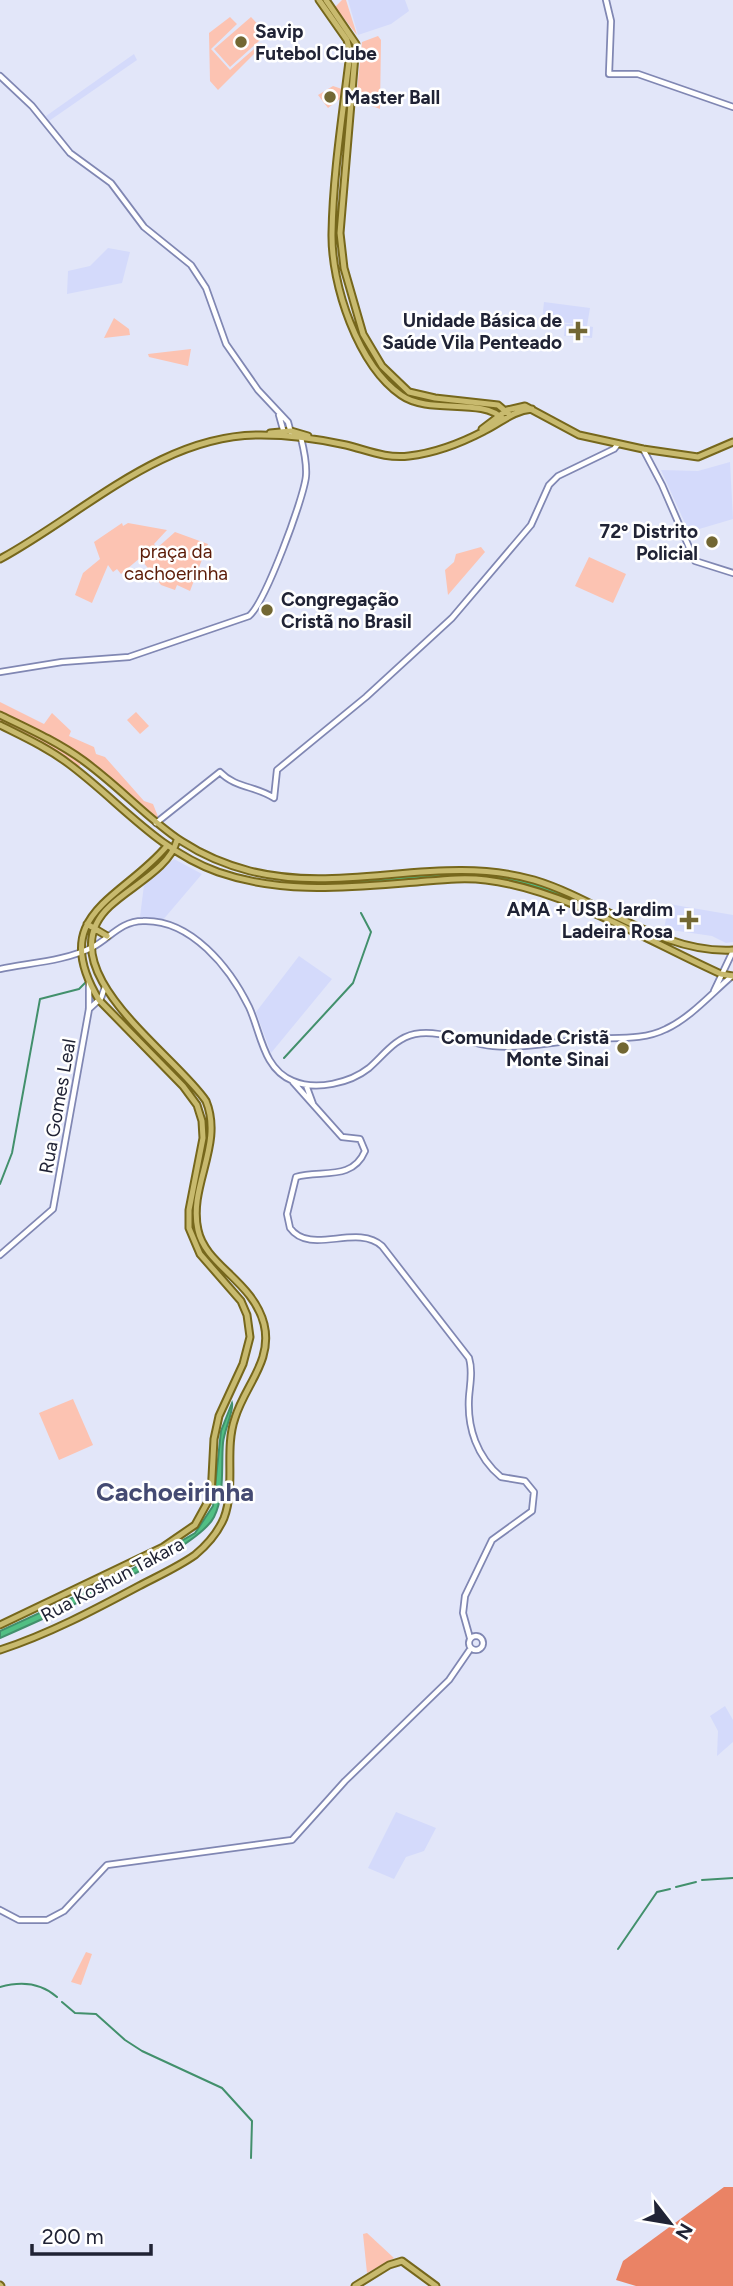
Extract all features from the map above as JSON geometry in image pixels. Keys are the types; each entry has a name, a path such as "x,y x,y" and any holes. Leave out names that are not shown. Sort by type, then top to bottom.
{"main road":[{"path":"319,0 347,40 350,53 332,234 340,285 356,337 377,372 411,401 491,411 501,417"},
{"path":"326,0 355,39 355,75 340,236 344,270 363,334 382,366 409,391 435,398 525,407 571,432 618,444 698,457 733,442"},
{"path":"498,405 508,413 532,410"},
{"path":"0,559 116,485 216,438 287,434 400,457 430,452 471,437 508,413 525,407"},
{"path":"287,434 317,439"},
{"path":"0,715 59,745 105,779 177,840 223,862 284,878 324,879 445,869 498,872 556,888 665,938 712,949 733,950"},
{"path":"0,725 57,756 166,847 218,872 257,883 295,888 324,889 467,879 519,886 562,901 721,974 733,976"},
{"path":"99,789 100,783 105,779"},
{"path":"93,947 95,928 103,913 174,852 177,840"},
{"path":"83,951 88,924 96,909 166,847"},
{"path":"124,884 128,886 128,891"},
{"path":"88,924 107,936"},
{"name":"Rua Koshun Takara","path":"0,1650 45,1633 112,1600 203,1548 224,1517 232,1428 260,1367 265,1335 258,1309 244,1286 212,1255 199,1235 197,1209 212,1130 206,1101 122,1012 101,979 93,947"},
{"name":"Rua Koshun Takara","path":"0,1625 163,1547 195,1525 211,1496 216,1429 245,1360 250,1330 244,1307 200,1254 188,1228 188,1210 203,1138 200,1111 183,1087 99,1000 90,983 83,951"},
{"path":"90,983 95,986 101,979"},
{"path":"245,1360 260,1367"},
{"path":"235,1383 246,1395"},
{"path":"355,2286 389,2265 402,2262 436,2286"}],"street":[{"path":"606,0 611,21 609,74 644,76 733,107"},
{"path":"0,76 26,100 70,153 111,183 144,227 191,265 206,288 226,344 277,411 287,434"},
{"path":"1,672 43,664 129,657 253,613 303,489 306,467 301,438"},
{"path":"156,824 220,772 232,783 256,787 274,798 277,770 366,697 452,618 531,525 549,485 558,476 614,449 618,444"},
{"path":"643,449 695,561 733,573"},
{"path":"0,970 83,951 130,923 146,920 178,930 203,945 244,997 270,1062 293,1081 342,1137 360,1139 365,1151 354,1165 336,1174 296,1177 287,1214 290,1228 307,1238 358,1237 374,1240 382,1246 469,1358 469,1423 484,1458 501,1477 525,1481 534,1492 535,1503 530,1513 492,1540 468,1589 463,1613 471,1648 450,1680 345,1781 295,1838 107,1865 64,1911 47,1920 19,1920 0,1910"},
{"path":"714,992 733,950"},
{"path":"293,1081 306,1085 325,1085 357,1076 396,1043 415,1034 430,1034 494,1046 648,1036 673,1026 733,976"},
{"name":"Rua Gomes Leal","path":"0,1255 52,1209 89,1009 90,983"},
{"path":"89,1009 99,1000 105,987"},
{"path":"306,1085 313,1106"},
{"path":"470,1638 477,1636 483,1643 478,1650 471,1648"}],"shaded area":[{"path":"348,0 405,0 409,11 391,24 358,35"},
{"path":"134,54 137,60 49,121 46,116"},
{"path":"108,248 130,252 122,283 67,294 68,271 90,266"},
{"path":"544,302 590,308 587,326 593,327 592,338 564,336 565,324 577,324 542,320"},
{"path":"730,462 733,519 689,532 661,470 698,471"},
{"path":"174,859 202,874 162,921 140,917 144,885"},
{"name":"AMA + USB Jardim Ladeira Rosa","path":"669,904 733,915 733,942 726,943 712,936 664,929"},
{"path":"299,956 332,979 271,1053 256,1012"},
{"path":"232,1403 223,1443 220,1499 214,1517 202,1531 179,1548 116,1584 0,1638 0,1631 120,1576 195,1533 213,1506 221,1431"},
{"path":"725,1706 733,1720 733,1742 717,1756 718,1731 710,1716"},
{"path":"396,1812 436,1828 424,1851 406,1857 394,1879 368,1868"},
{"path":"724,2187 733,2187 733,2286 636,2286 616,2280 623,2261"}],"green space":[{"path":"342,0 346,0 357,35 335,7"},
{"path":"230,17 237,24 211,49 230,70 261,43 263,45 218,90 210,81 209,33"},
{"name":"Savip Futebol Clube","path":"251,17 267,34 230,67 214,49"},
{"path":"378,36 381,40 380,109 356,100 362,42"},
{"name":"Master Ball","path":"333,86 342,89 341,98 328,108 318,95"},
{"path":"114,318 129,329 130,335 104,338"},
{"path":"191,349 188,366 149,357 148,354"},
{"name":"praça da cachoerinha","path":"122,523 123,526 128,523 167,530 154,544 157,548 175,532 208,544 190,591 177,585 175,590 161,585 140,558 121,574 117,569 113,572 108,565 92,603 75,595 83,573 100,559 94,542"},
{"path":"481,547 485,552 448,595 445,570 454,562 456,554"},
{"path":"589,557 626,574 613,603 575,586"},
{"path":"0,702 44,724 52,713 71,731 69,736 94,747 96,754 105,757 144,801 153,804 159,819 156,822 84,757 59,740 0,711"},
{"path":"136,712 149,726 140,734 127,720"},
{"path":"0,719 54,743 81,765 78,767 37,741 0,727"},
{"path":"73,1399 93,1445 59,1460 39,1413"},
{"path":"86,1952 92,1954 81,1985 71,1982"},
{"path":"367,2233 394,2258 367,2273 363,2234"}],"waterway":[{"path":"316,884 476,877 540,889 576,903"},
{"path":"284,1058 353,983 371,932 361,913"},
{"path":"0,1184 12,1153 40,999 79,989 87,981"},
{"path":"702,1880 733,1878"},
{"path":"676,1887 696,1882"},
{"path":"618,1949 657,1892 670,1889"},
{"path":"0,1987 30,1984 44,1988 57,1997"},
{"path":"62,2002 75,2013 96,2014 142,2051 222,2088 252,2121 251,2158"}],"place":[{"name":"Savip Futebol Clube","path":"241,42"},
{"name":"Master Ball","path":"330,97"},
{"name":"Unidade Básica de Saúde Vila Penteado","path":"578,331"},
{"name":"72º Distrito Policial","path":"712,542"},
{"name":"Congregação Cristã no Brasil","path":"267,610"},
{"name":"AMA + USB Jardim Ladeira Rosa","path":"689,920"},
{"name":"Comunidade Cristã Monte Sinai","path":"623,1048"}],"district":[{"name":"Cachoeirinha","path":"175,1492"}]}
